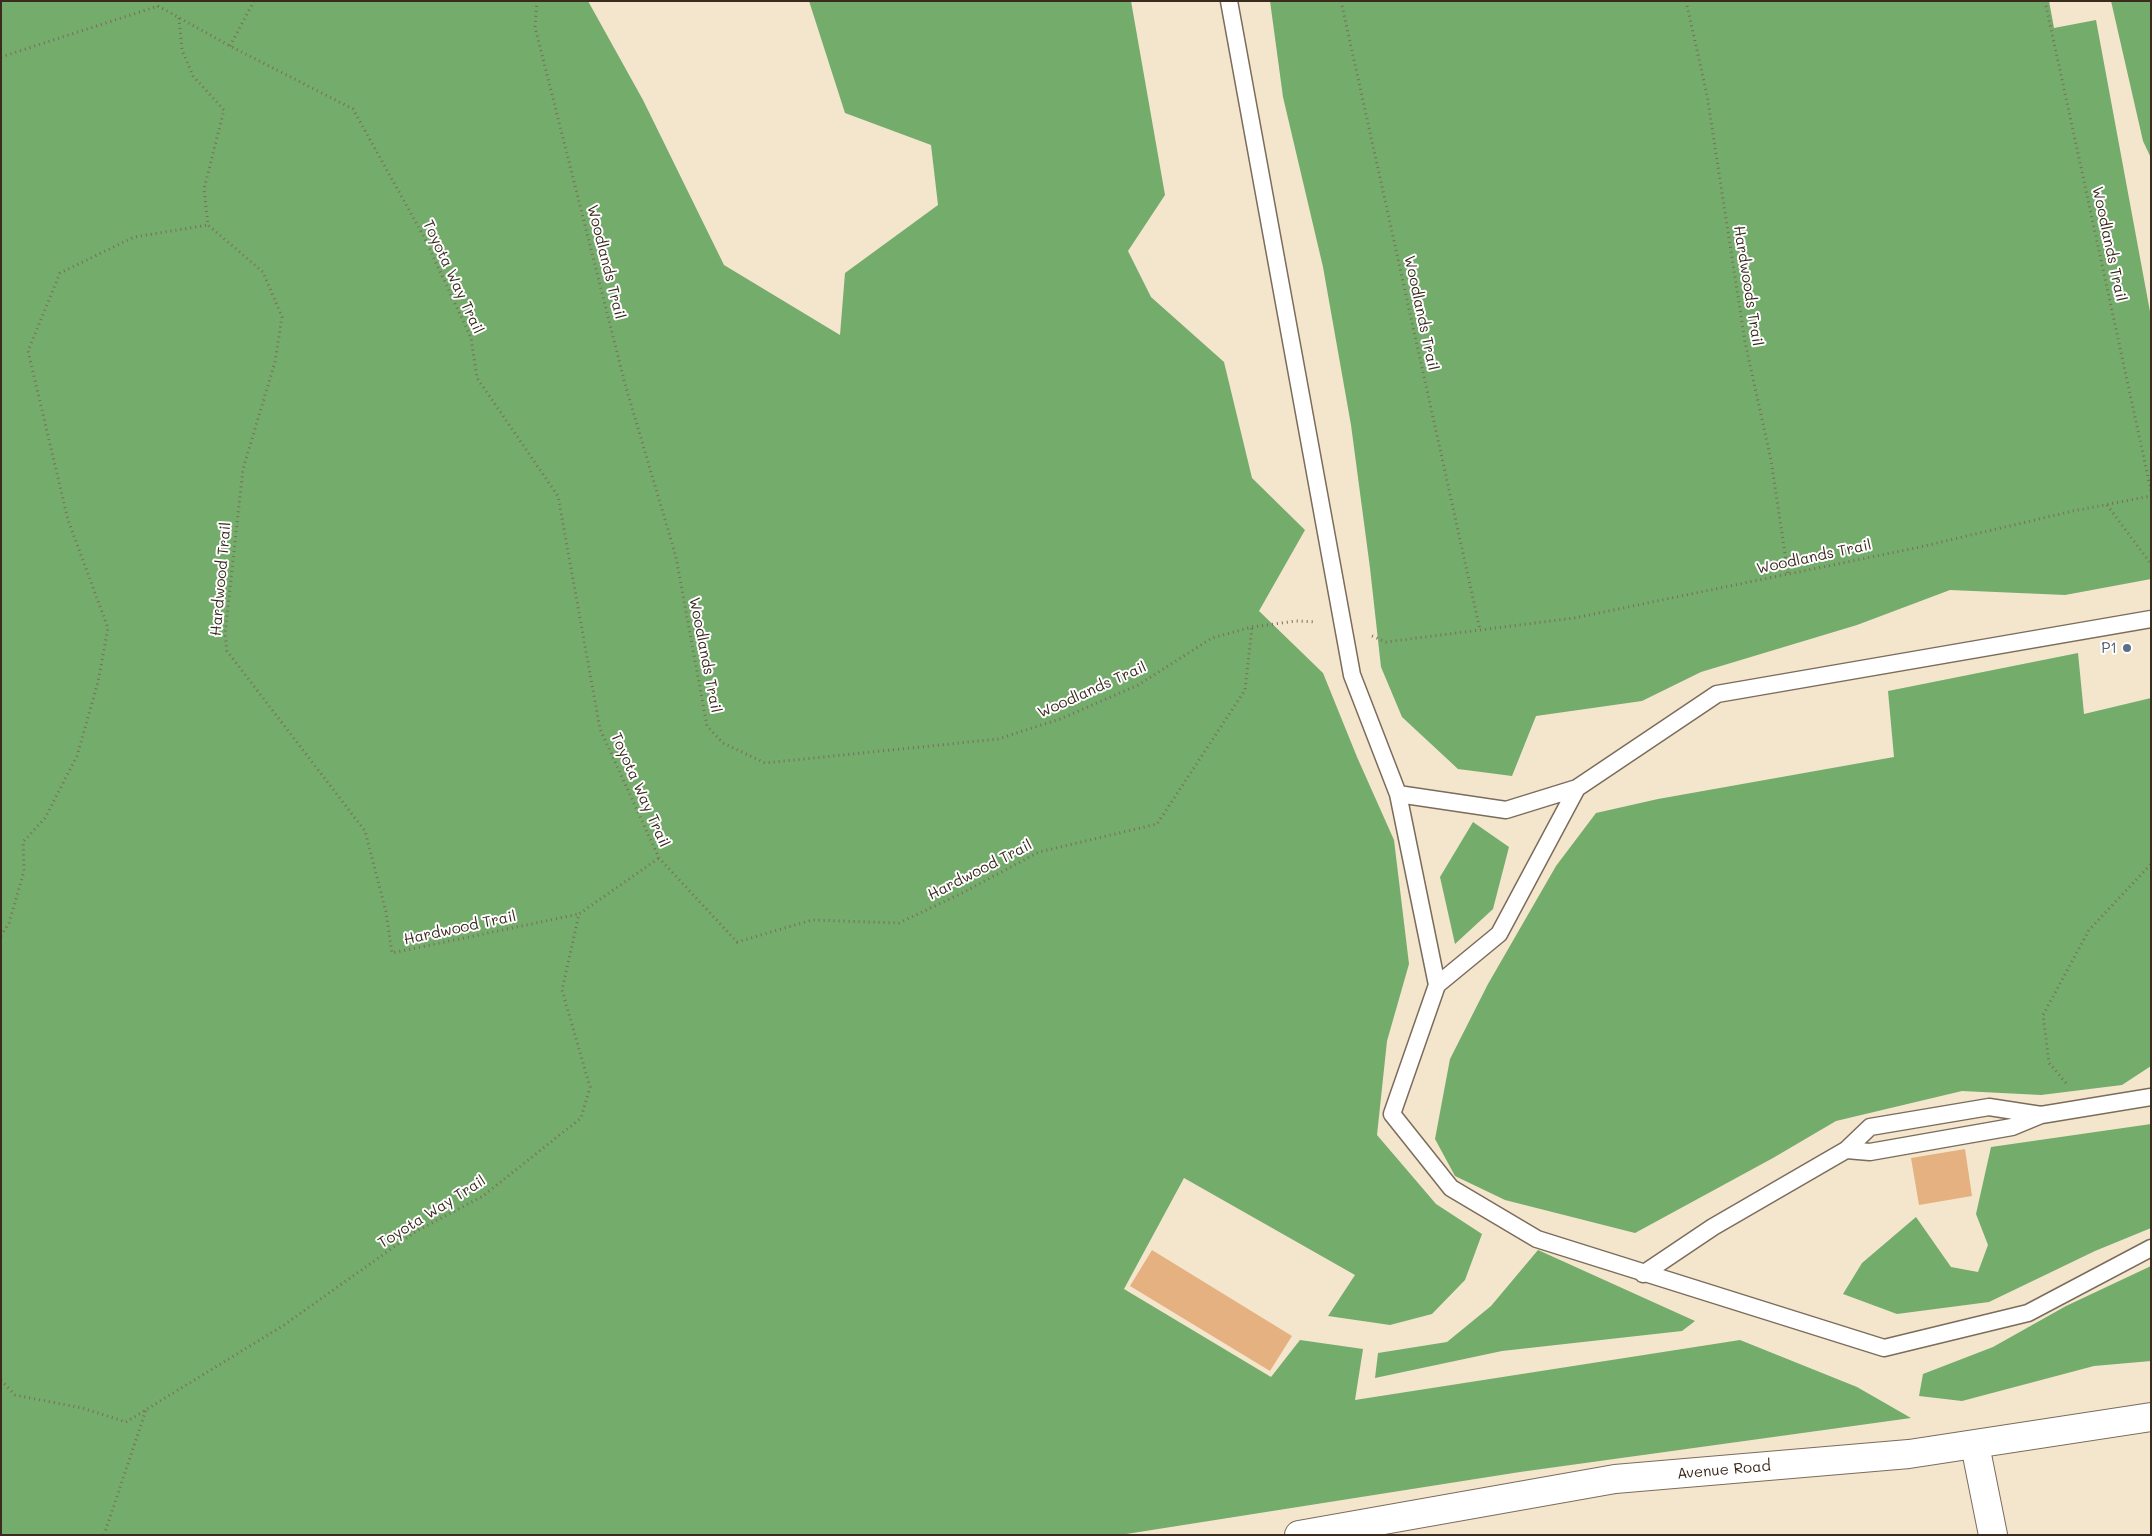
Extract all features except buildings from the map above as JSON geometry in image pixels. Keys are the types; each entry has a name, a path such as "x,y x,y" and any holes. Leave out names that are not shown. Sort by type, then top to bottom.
{"street":[{"name":"Avenue Road","path":"1299,1535 1615,1479 1908,1454 2151,1417"},
{"path":"1975,1445 1993,1535"}],"lane":[{"path":"1229,1 1352,675 1398,794 1437,985 1392,1114 1451,1188 1537,1239 1884,1348 2028,1313 2151,1248"},
{"path":"1398,794 1506,810 1577,788 1717,694 2151,619"},
{"path":"1437,985 1499,934 1577,788"},
{"path":"1644,1274 1713,1227 1846,1150 1870,1127 1989,1107 2040,1114 2151,1097"},
{"path":"1846,1150 1870,1152 2012,1127 2040,1114"}],"path":[{"path":"230,46 254,1"},
{"name":"Woodlands Trail","path":"537,1 535,27 625,384 676,557 707,726 723,743 765,763 998,739 1060,719 1129,689 1212,638 1252,627 1296,622 1343,623 1386,642 1574,618 2151,496"},
{"name":"Woodlands Trail","path":"1341,1 1480,630"},
{"name":"Hardwoods Trail","path":"1686,1 1708,96 1745,342 1771,460 1788,574"},
{"name":"Woodlands Trail","path":"2045,1 2151,491"},
{"path":"1,57 158,3"},
{"name":"Toyota Way Trail","path":"1,1380 14,1395 82,1408 126,1422 284,1326 416,1232 483,1196 581,1118 590,1087 562,990 579,914 658,858 600,729 558,496 477,378 471,338 424,236 353,109 230,46 179,18 158,3"},
{"path":"1,936 9,923 24,871 23,842 45,818 77,756 98,682 108,628 68,520 28,351 60,273 134,237 208,225 204,189 224,110 193,76 182,50 179,18"},
{"name":"Hardwood Trail","path":"208,225 263,272 282,317 275,362 244,469 225,634 227,651 365,831 386,912 392,954 579,914"},
{"path":"2107,505 2151,564"},
{"name":"Hardwood Trail","path":"658,858 737,942 812,920 899,923 962,893 1039,852 1156,824 1245,690 1252,627"},
{"path":"2089,1107 2048,1064 2043,1015 2089,930 2151,864"},
{"path":"104,1535 146,1410"}],"green space":[{"path":"1,1 588,1 643,100 724,265 840,335 845,273 938,205 931,145 845,113 809,1 1131,1 1165,195 1128,251 1151,297 1224,362 1252,478 1305,530 1259,611 1323,673 1357,757 1394,840 1409,964 1387,1041 1377,1135 1436,1204 1482,1234 1465,1280 1432,1314 1390,1325 1328,1316 1355,1275 1184,1178 1124,1289 1271,1377 1300,1340 1363,1349 1355,1400 1740,1340 1857,1387 1911,1418 1520,1472 1120,1535 1,1535"},
{"path":"1270,1 2049,1 2054,28 2096,20 2151,317 2151,579 2065,595 1950,590 1857,625 1701,672 1642,701 1536,716 1512,776 1458,769 1402,717 1381,667 1351,425 1323,267 1283,97"},
{"path":"2111,1 2151,1 2151,158 2143,141"},
{"path":"2078,653 2084,714 2151,698 2151,1066 2122,1085 2041,1095 1962,1091 1836,1121 1773,1158 1635,1233 1505,1200 1455,1176 1435,1139 1450,1059 1488,984 1556,866 1596,813 1658,799 1894,757 1888,691"},
{"path":"1473,822 1509,847 1493,909 1455,944 1440,877"},
{"path":"2151,1124 2151,1228 2095,1251 1989,1302 1897,1314 1843,1294 1862,1263 1916,1217 1951,1267 1978,1272 1988,1245 1976,1214 1991,1147"},
{"path":"1538,1250 1695,1321 1682,1331 1502,1351 1375,1378 1378,1353 1447,1342 1491,1306"},
{"path":"2151,1266 2151,1361 2094,1366 1962,1401 1919,1396 1923,1374 1993,1347 2066,1306"}],"place":[{"name":"P1","path":"2127,648"}]}
